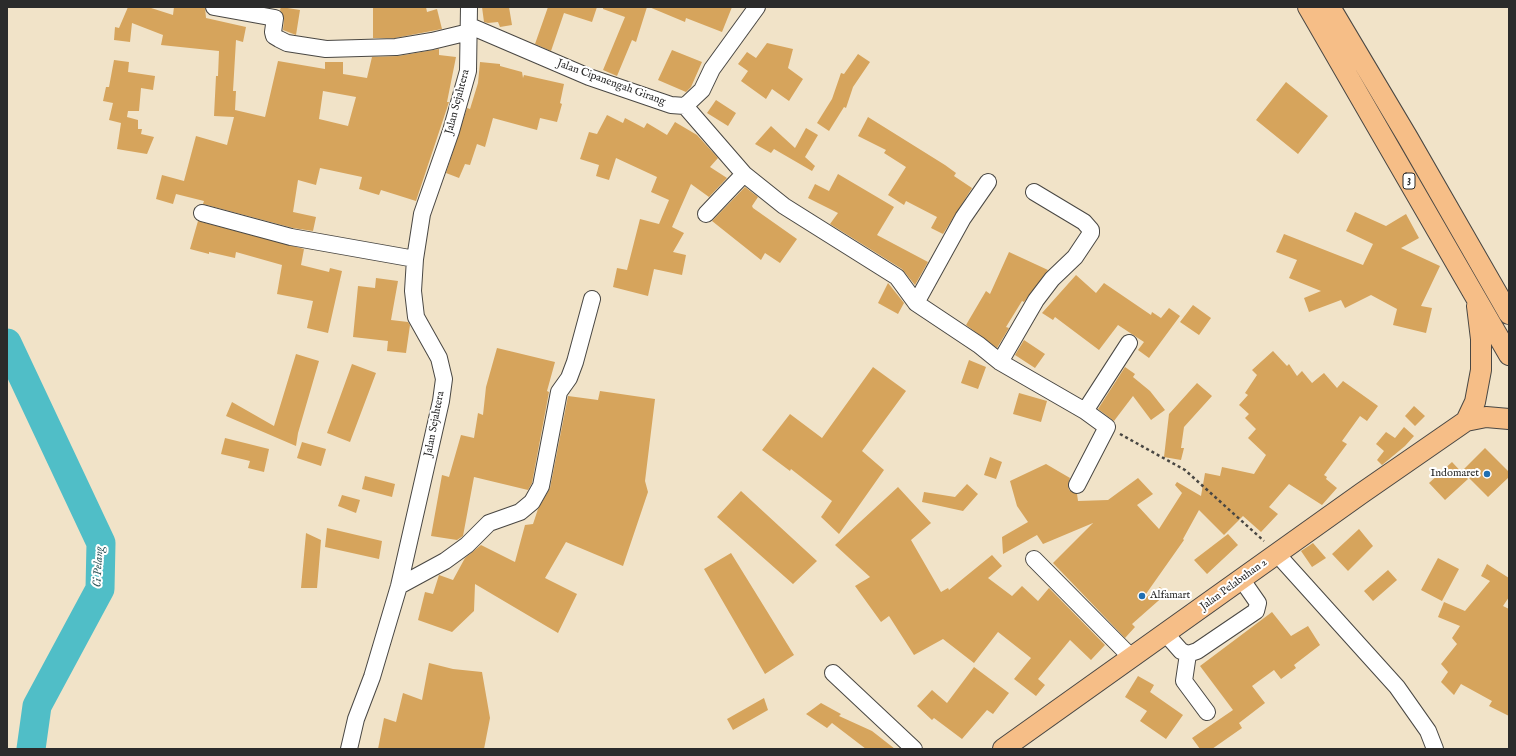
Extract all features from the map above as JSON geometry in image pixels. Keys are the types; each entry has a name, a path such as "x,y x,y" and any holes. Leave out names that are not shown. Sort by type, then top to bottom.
{"main road":[{"name":"3","path":"1308,7 1509,355"},
{"name":"3","path":"1330,7 1408,138 1509,314"},
{"path":"1490,281 1509,293"},
{"path":"1466,421 1475,402 1481,370 1481,339 1475,294"},
{"path":"1466,421 1486,417 1509,419"},
{"name":"Jalan Pelabuhan 2","path":"1003,749 1466,421"}],"street":[{"path":"214,7 276,12 274,36 287,43 326,48 396,47 432,41 469,29"},
{"name":"Jalan Sejahtera","path":"349,749 356,720 372,677 399,586 441,401 444,379 439,358 416,317 413,291 415,259 424,208 451,131 468,71 469,7"},
{"path":"757,7 716,63 702,90 685,106 744,174 784,206 897,277 916,303 979,345 1000,362 1085,411 1107,427 1077,486"},
{"name":"Jalan Cipanengah Girang","path":"469,29 589,77 671,105 685,106"},
{"path":"706,214 744,174"},
{"path":"916,303 963,218 988,182"},
{"path":"1000,362 1036,300 1052,280 1075,257 1091,232 1084,222 1034,192"},
{"path":"202,213 291,237 415,259"},
{"path":"399,586 444,561 467,545 489,523 520,512 532,502 541,486 559,392 568,378 575,362 592,299"},
{"path":"1085,411 1129,343"},
{"path":"1278,554 1397,687 1428,731 1435,749"},
{"path":"1034,559 1132,658"},
{"path":"1166,634 1181,651 1188,654 1197,651 1256,611 1258,603 1242,580"},
{"path":"1188,654 1184,681 1207,712"},
{"path":"833,672 914,749"}],"path":[{"path":"1107,427 1185,470 1278,554"}],"building":[{"path":"128,7 148,7 173,15 174,7 205,7 206,18 246,27 243,42 236,40 233,91 236,91 235,110 265,117 278,61 325,69 325,62 343,62 343,74 367,78 372,57 398,56 439,49 439,55 456,57 447,102 449,102 416,201 381,190 379,195 359,189 362,177 320,168 316,185 298,180 293,212 316,217 313,231 293,228 203,204 204,201 176,194 173,204 156,199 162,175 184,181 196,136 227,145 234,117 214,116 219,51 161,45 163,35 132,23 130,42 114,40 115,27 119,28","holes":["323,91 356,97 348,126 319,119"]},
{"path":"281,7 300,10 296,35 283,30 284,19 280,10"},
{"path":"373,7 426,7 427,12 437,9 442,29 395,38 373,38"},
{"path":"482,7 509,7 512,25 500,27 498,22 484,22"},
{"path":"548,7 597,7 592,22 564,13 551,51 535,44"},
{"path":"603,7 647,7 636,42 632,40 617,76 603,70 625,17 603,9"},
{"path":"649,7 732,7 722,32 686,18 685,22"},
{"path":"767,43 793,49 788,68 803,79 789,101 772,89 766,99 741,81 748,71 738,64 747,52 756,58"},
{"path":"672,50 702,62 691,87 686,92 658,80"},
{"path":"858,54 870,62 853,87 846,108 844,107 829,131 817,123 832,99 841,73 844,74"},
{"path":"114,60 129,62 128,72 155,76 153,90 141,88 139,111 128,111 127,117 138,120 138,129 142,129 141,134 154,137 147,154 117,149 121,123 109,120 113,103 103,101 106,87 109,87"},
{"path":"480,62 500,64 500,66 522,72 523,78 524,75 564,84 560,103 562,104 557,122 540,118 537,130 493,118 485,147 477,144 470,165 465,164 459,178 446,173 467,108 470,109 478,83"},
{"path":"1286,82 1328,116 1298,154 1256,120"},
{"path":"716,100 736,113 728,126 707,113"},
{"path":"607,115 623,123 625,118 644,128 647,123 667,135 675,122 697,135 718,158 710,167 727,178 709,197 691,184 672,227 684,233 673,252 686,255 682,275 654,269 648,296 613,287 617,268 627,270 640,219 659,224 669,200 651,192 657,177 616,158 609,180 596,176 599,165 580,159 589,132 597,134"},
{"path":"868,117 945,165 956,173 954,176 972,188 943,234 931,228 937,217 906,201 904,205 888,195 906,167 884,153 886,150 858,136"},
{"path":"771,126 795,148 806,128 818,135 805,157 815,166 812,171 774,149 771,153 755,144"},
{"path":"838,174 894,207 877,235 928,262 915,285 902,269 830,224 838,213 808,198 815,184 829,191"},
{"path":"745,187 758,197 752,206 753,208 797,239 780,263 765,253 761,260 712,221"},
{"path":"1355,212 1386,226 1406,214 1419,238 1401,248 1440,266 1421,306 1432,308 1426,333 1393,325 1397,309 1371,295 1345,308 1341,300 1309,312 1304,298 1321,291 1289,278 1297,260 1276,252 1284,234 1363,265 1373,244 1346,231"},
{"path":"198,221 304,249 301,265 329,272 330,268 342,271 328,333 307,328 313,301 277,294 282,265 236,252 235,258 190,249"},
{"path":"1009,252 1048,270 1024,302 1022,301 1006,327 1009,328 997,348 966,325 986,291 990,294"},
{"path":"1076,275 1096,293 1104,283 1151,315 1152,312 1161,318 1169,308 1180,316 1149,358 1138,350 1144,342 1118,325 1099,350 1055,317 1053,320 1042,313"},
{"path":"376,278 398,281 391,320 408,322 410,325 406,353 387,351 388,341 353,337 358,286 375,288"},
{"path":"888,283 904,303 898,314 878,303"},
{"path":"1193,305 1211,318 1199,335 1180,322"},
{"path":"1024,340 1045,354 1035,368 1015,355"},
{"path":"497,348 555,362 547,391 549,392 532,483 528,490 474,477 463,536 457,540 431,536 442,475 449,477 461,435 474,438 478,413 483,415 486,387"},
{"path":"1273,351 1287,366 1289,364 1297,376 1302,371 1312,383 1324,373 1337,388 1343,381 1378,406 1367,421 1360,416 1342,441 1347,444 1324,475 1327,477 1326,479 1337,488 1322,505 1289,484 1269,507 1278,514 1261,532 1243,516 1224,535 1199,510 1183,539 1184,540 1141,601 1160,587 1166,594 1132,624 1135,627 1125,638 1053,563 1093,523 1043,544 1037,535 1003,554 1002,537 1028,522 1017,506 1010,481 1046,464 1070,478 1068,485 1069,490 1077,494 1078,501 1108,500 1138,478 1153,494 1137,505 1159,529 1182,493 1175,485 1177,482 1201,496 1205,473 1220,476 1222,467 1254,474 1266,455 1248,438 1256,429 1245,418 1249,414 1239,405 1248,395 1245,393 1257,375 1252,370"},
{"path":"296,354 319,361 298,433 296,446 226,416 232,402 274,426"},
{"path":"969,360 986,367 978,389 961,383"},
{"path":"352,364 376,373 350,442 327,433"},
{"path":"873,367 906,391 862,451 884,470 839,534 821,517 832,501 791,469 790,471 762,450 790,414 822,438"},
{"path":"1125,367 1135,374 1133,377 1150,391 1165,410 1151,420 1133,396 1114,421 1098,409"},
{"path":"1197,383 1212,396 1184,427 1181,448 1184,448 1181,460 1164,457 1169,414"},
{"path":"600,391 655,399 645,481 648,492 623,566 566,542 545,578 577,594 558,633 475,584 474,611 452,632 418,620 425,592 433,594 439,575 453,580 465,558 481,545 515,562 525,525 533,524 538,509 550,488 568,396 598,400"},
{"path":"1019,393 1047,401 1041,422 1013,414"},
{"path":"1414,406 1425,416 1415,426 1405,416"},
{"path":"1404,427 1414,436 1405,446 1382,465 1377,460 1384,451 1376,444 1386,432 1395,438"},
{"path":"225,438 269,449 264,472 248,468 250,461 221,454"},
{"path":"302,442 326,449 321,466 297,458"},
{"name":"Indomaret","path":"1485,448 1509,472 1509,477 1488,497 1462,471"},
{"path":"990,457 1002,462 996,479 984,475"},
{"path":"1452,462 1468,479 1445,500 1429,483"},
{"path":"365,476 395,484 392,497 362,489"},
{"path":"967,484 978,494 963,511 922,502 924,492 955,497"},
{"path":"898,487 931,523 911,540 941,592 948,588 949,590 992,555 1002,566 988,578 1012,596 1022,586 1038,601 1049,588 1105,645 1091,660 1070,640 1038,679 1045,685 1036,696 1014,679 1031,658 998,632 974,663 943,639 914,655 889,616 881,622 855,586 870,577 835,545"},
{"path":"741,491 817,561 793,584 717,517"},
{"path":"342,495 360,500 356,513 338,506"},
{"path":"327,528 382,541 379,559 325,547"},
{"path":"1359,529 1373,546 1348,571 1332,554"},
{"path":"306,533 321,540 317,588 301,588"},
{"path":"1228,534 1238,545 1207,574 1194,560"},
{"path":"1313,543 1326,558 1312,567 1301,551"},
{"path":"731,553 794,655 765,674 704,569"},
{"path":"1438,558 1459,569 1442,601 1421,590"},
{"path":"1487,564 1509,578 1509,597 1503,606 1509,609 1509,716 1489,706 1492,701 1461,684 1454,695 1441,682 1448,672 1441,664 1457,644 1452,638 1460,626 1438,617 1444,602 1465,611 1490,581 1481,576"},
{"path":"1388,570 1397,580 1373,601 1364,591"},
{"path":"1272,612 1291,636 1308,626 1320,645 1294,665 1296,668 1281,679 1274,670 1252,686 1265,703 1239,723 1242,728 1212,749 1200,749 1192,738 1233,710 1200,666"},
{"path":"429,663 453,669 482,672 490,718 484,749 378,749 384,718 396,722 403,693 422,700"},
{"path":"974,667 1009,693 993,714 987,710 962,739 934,718 932,720 917,706 932,690 947,703"},
{"path":"1138,676 1154,685 1150,692 1183,715 1166,739 1140,721 1147,711 1125,697"},
{"path":"764,698 768,710 733,730 727,719"},
{"path":"821,703 841,714 839,716 872,731 895,749 866,749 832,723 827,728 806,714"}],"waterway":[{"name":"Ci Pelang","path":"7,343 101,543 100,589 37,706 31,749"}],"place":[{"name":"Indomaret","path":"1487,474"},
{"name":"Alfamart","path":"1142,596"}]}
